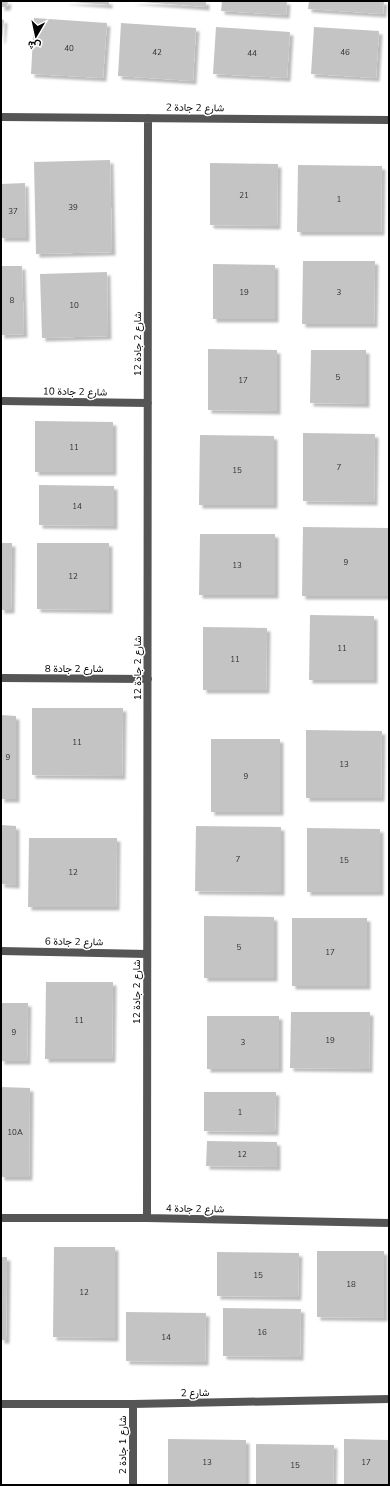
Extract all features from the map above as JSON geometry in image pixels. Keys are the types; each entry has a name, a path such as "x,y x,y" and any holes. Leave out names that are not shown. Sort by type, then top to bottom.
{"street":[{"name":"شارع 2 جادة 2","path":"1,117 389,120"},
{"name":"شارع 2 جادة 12","path":"147,1218 148,118"},
{"name":"شارع 2 جادة 10","path":"1,401 148,403"},
{"name":"شارع 2 جادة 8","path":"1,678 148,679"},
{"name":"شارع 2 جادة 6","path":"1,951 147,954"},
{"name":"شارع 2 جادة 4","path":"1,1218 147,1218 389,1223"},
{"name":"شارع 2","path":"1,1404 133,1404 389,1399"},
{"name":"شارع 1 جادة 2","path":"133,1404 133,1485"}],"building":[{"path":"1,1 8,1 7,7 1,7"},
{"path":"63,1 109,1 109,5"},
{"path":"130,1 206,1 206,7"},
{"path":"222,1 287,1 286,15 221,11"},
{"path":"309,1 384,1 383,14 308,9"},
{"path":"34,18 107,23 103,78 31,74"},
{"path":"1,19 4,20 2,40 1,40"},
{"path":"121,23 196,28 193,81 118,76"},
{"path":"216,27 290,32 287,78 213,74"},
{"path":"314,27 379,31 376,78 311,74"},
{"path":"110,160 112,252 36,254 34,162"},
{"path":"210,163 278,164 277,226 210,225"},
{"path":"298,165 382,166 381,232 297,232"},
{"path":"25,183 26,238 1,238 1,184"},
{"path":"303,261 375,261 374,324 302,324"},
{"path":"213,264 275,265 275,319 213,319"},
{"path":"1,266 22,266 24,334 1,335"},
{"path":"107,272 108,336 42,338 40,274"},
{"path":"208,349 277,350 277,411 208,410"},
{"path":"311,350 366,350 366,404 310,403"},
{"path":"35,421 113,422 113,472 35,472"},
{"path":"303,433 375,434 374,502 303,501"},
{"path":"200,435 274,436 274,505 199,505"},
{"path":"39,485 114,486 114,526 39,525"},
{"path":"303,527 389,528 389,596 302,596"},
{"path":"200,534 275,534 275,595 199,595"},
{"path":"1,543 12,543 11,610 1,610"},
{"path":"37,543 109,543 109,610 37,609"},
{"path":"310,615 374,616 374,680 309,680"},
{"path":"203,627 267,628 266,690 203,690"},
{"path":"32,708 123,708 122,776 32,775"},
{"path":"1,715 16,716 16,799 1,799"},
{"path":"306,730 382,731 381,798 306,798"},
{"path":"211,739 280,739 280,812 211,812"},
{"path":"1,825 16,826 16,885 1,884"},
{"path":"196,826 281,827 281,892 195,891"},
{"path":"307,828 380,829 380,892 307,892"},
{"path":"29,838 117,838 116,907 28,907"},
{"path":"204,916 274,917 274,978 204,978"},
{"path":"292,918 367,918 367,986 292,986"},
{"path":"46,982 113,982 112,1059 45,1059"},
{"path":"1,1003 28,1003 27,1061 1,1061"},
{"path":"291,1012 370,1012 369,1069 290,1068"},
{"path":"207,1016 279,1016 279,1069 207,1069"},
{"path":"1,1087 30,1088 29,1177 1,1177"},
{"path":"204,1092 276,1092 275,1132 204,1131"},
{"path":"207,1141 277,1142 277,1167 206,1166"},
{"path":"54,1247 115,1247 115,1338 53,1337"},
{"path":"317,1251 384,1251 384,1318 317,1317"},
{"path":"217,1252 299,1253 298,1297 217,1296"},
{"path":"1,1257 7,1257 6,1340 1,1340"},
{"path":"223,1308 301,1309 300,1357 223,1356"},
{"path":"126,1312 206,1313 205,1362 126,1361"},
{"path":"168,1439 246,1440 246,1485 168,1485"},
{"path":"344,1439 389,1440 389,1485 344,1485"},
{"path":"256,1444 334,1445 333,1485 256,1485"}]}
